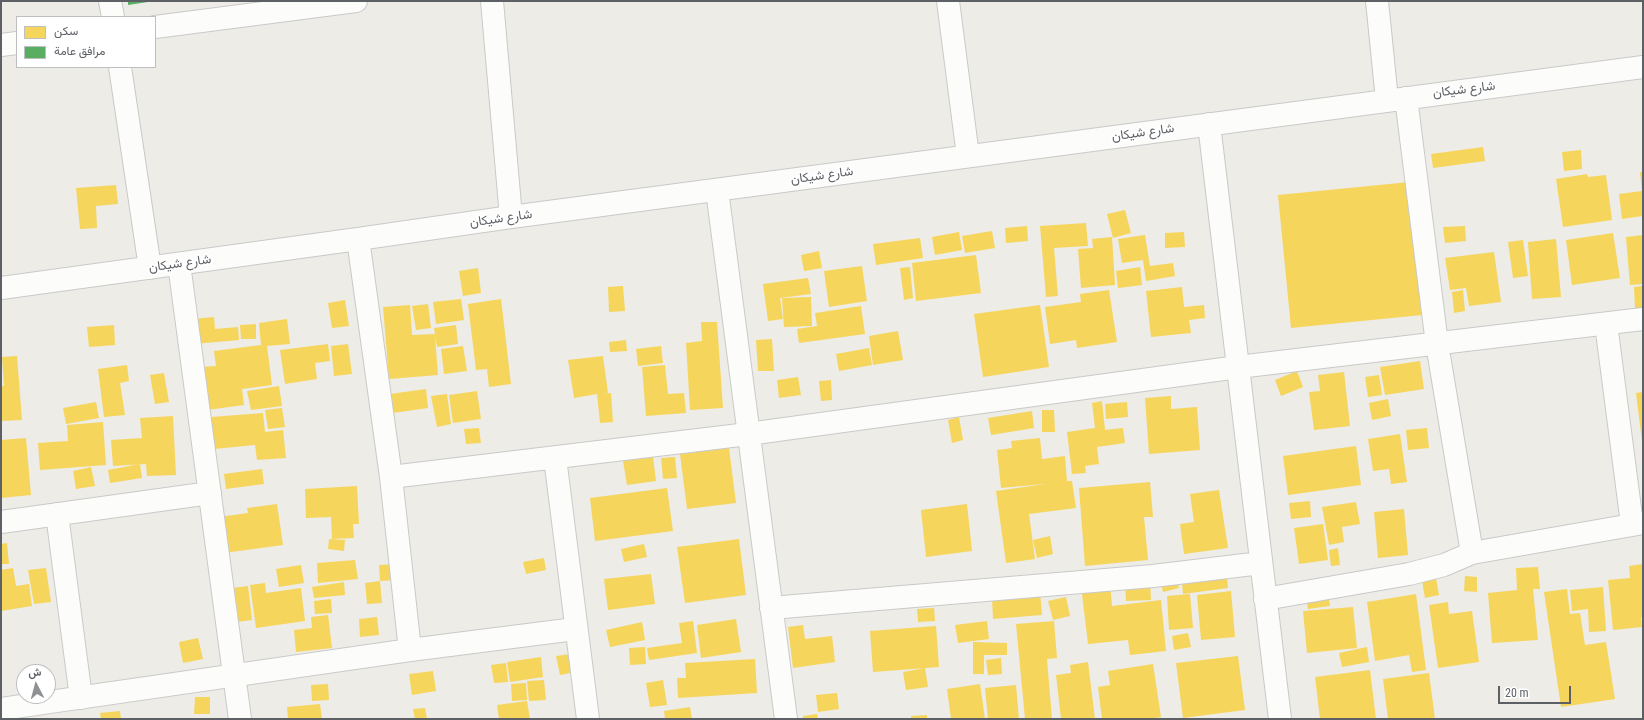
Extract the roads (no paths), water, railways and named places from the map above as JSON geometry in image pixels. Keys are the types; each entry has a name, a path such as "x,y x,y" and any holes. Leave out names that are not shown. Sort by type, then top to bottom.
{"street":[{"path":"110,1 113,16"},
{"path":"156,27 356,1"},
{"path":"492,1 511,217"},
{"path":"948,1 968,156"},
{"path":"1377,1 1397,99 1472,554"},
{"path":"1,44 16,43"},
{"name":"شارع شيكان","path":"1,288 511,217 1643,67"},
{"path":"120,68 150,268"},
{"path":"1209,124 1280,719"},
{"path":"717,190 786,719"},
{"path":"358,239 391,477 410,650"},
{"path":"179,264 240,719"},
{"path":"391,477 748,434 1238,366 1643,320"},
{"path":"1265,599 1409,574 1444,565 1472,554 1638,523 1606,324"},
{"path":"555,458 588,719"},
{"path":"1,522 210,493"},
{"path":"57,514 81,698"},
{"path":"771,608 1153,576 1261,563"},
{"path":"1,709 410,650 576,629"}]}
